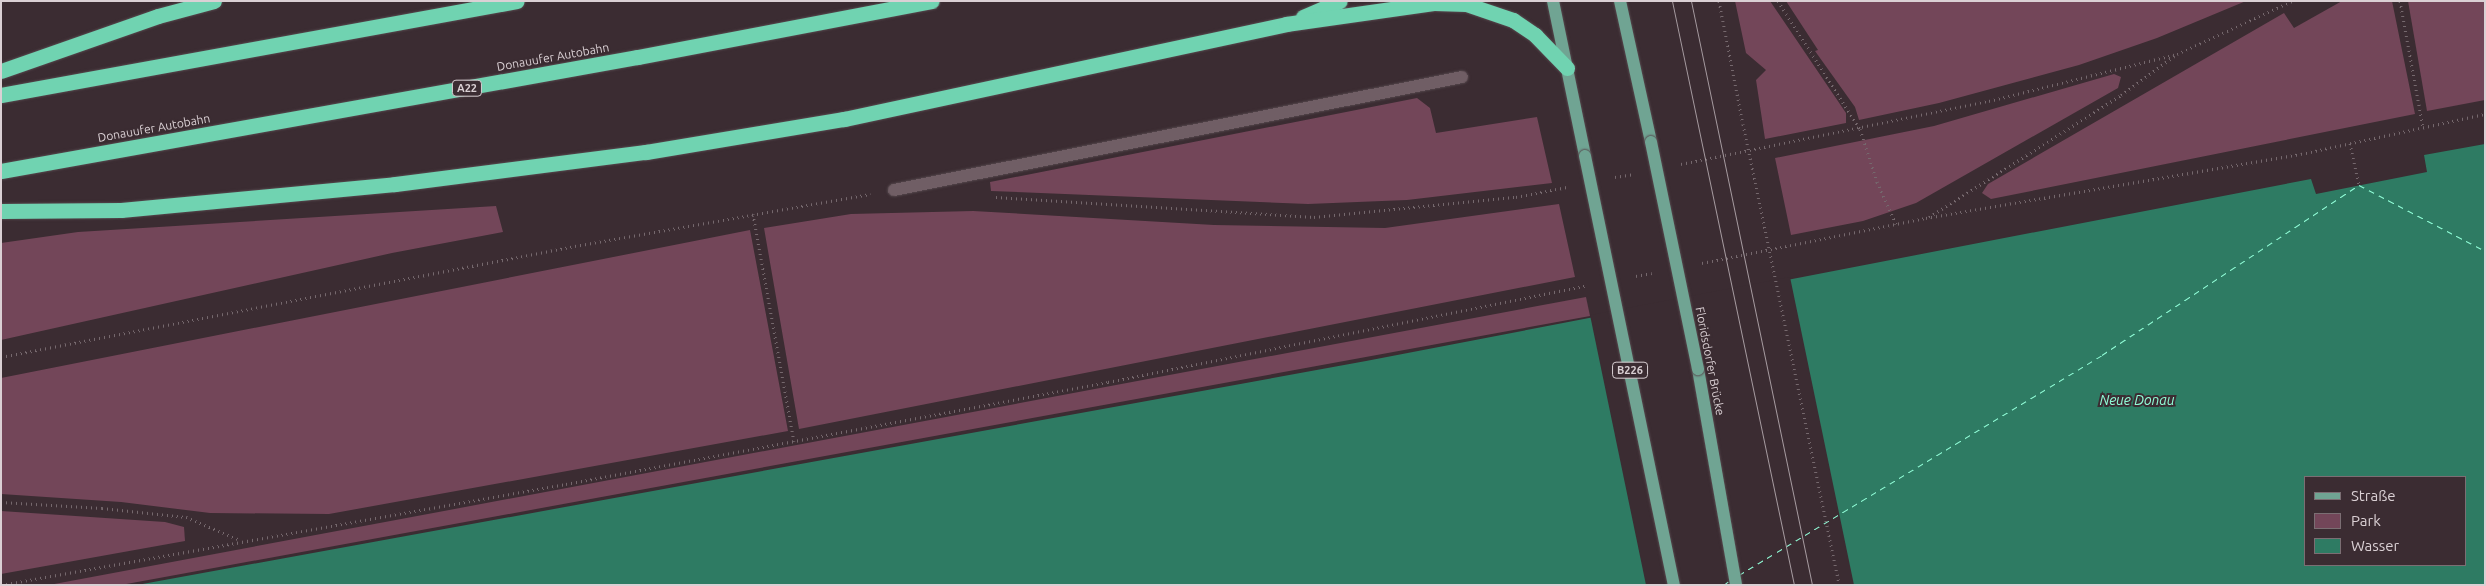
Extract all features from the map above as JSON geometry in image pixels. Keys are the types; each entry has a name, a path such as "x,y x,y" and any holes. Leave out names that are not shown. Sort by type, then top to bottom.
{"highway":[{"path":"1,71 158,16 214,1"},
{"path":"1,95 517,1"},
{"name":"Donauufer Autobahn","path":"1,171 638,58 932,1"},
{"path":"1286,24 1340,1"},
{"path":"1,211 130,209 395,184 646,152 844,119 1286,24 1434,3 1466,4 1513,20 1535,35 1567,68"}],"main road":[{"name":"B226","path":"1553,1 1674,585"},
{"name":"Floridsdorfer Brücke","path":"1620,1 1698,369 1736,585"}],"lane":[{"path":"894,190 1462,77"}],"path":[{"path":"1719,1 1839,585"},
{"path":"1778,1 1860,129 1877,182 1896,224"},
{"path":"1679,165 1989,102 2177,54 2292,1"},
{"path":"2400,1 2423,127"},
{"path":"1926,218 2121,95 2177,54"},
{"path":"1692,265 1926,218 2350,143 2485,114"},
{"path":"2350,143 2359,185"},
{"path":"1612,178 1640,172"},
{"path":"986,197 1314,217 1516,197 1574,185"},
{"path":"1,358 753,214 894,190"},
{"path":"753,214 794,441"},
{"path":"1634,276 1663,271"},
{"path":"1,584 794,441 1595,284"},
{"path":"1,502 102,508 186,517 242,540"}],"green space":[{"path":"1735,1 1770,1 1846,113 1846,123 1765,139 1756,80 1766,70 1746,53"},
{"path":"1786,1 2246,1 2157,38 2079,65 1939,103 1859,120 1855,107 1815,51 1818,50"},
{"path":"2342,1 2392,1 2415,114 1991,199 1982,193 1988,184 2284,13 2294,28"},
{"path":"2408,1 2485,1 2485,100 2427,111"},
{"path":"2114,74 2121,77 2118,88 1916,203 1863,221 1791,235 1775,158 1934,126"},
{"path":"1417,98 1430,108 1436,133 1537,117 1552,183 1407,200 1308,204 991,191 990,182"},
{"path":"1559,204 1575,277 799,429 764,228 851,214 973,211 1214,225 1385,228"},
{"path":"496,206 503,232 392,253 1,340 1,243 78,232"},
{"path":"750,230 788,431 329,514 210,513 121,502 1,494 1,378"},
{"path":"1586,297 1590,316 121,585 49,585"},
{"path":"1,511 165,522 184,527 185,541 1,574"}],"water":[{"name":"Neue Donau","path":"2485,144 2485,585 137,585 1366,361 2311,179 2316,194 2427,172 2424,155"}],"pier":[{"path":"1790,277 1854,585 1646,585 1590,315"}],"ferry route":[{"path":"1739,575 2102,355 2359,185 2485,251"},
{"path":"1724,585 1729,581"}],"tram line":[{"path":"1672,1 1794,585"},
{"path":"1691,1 1812,585"}]}
